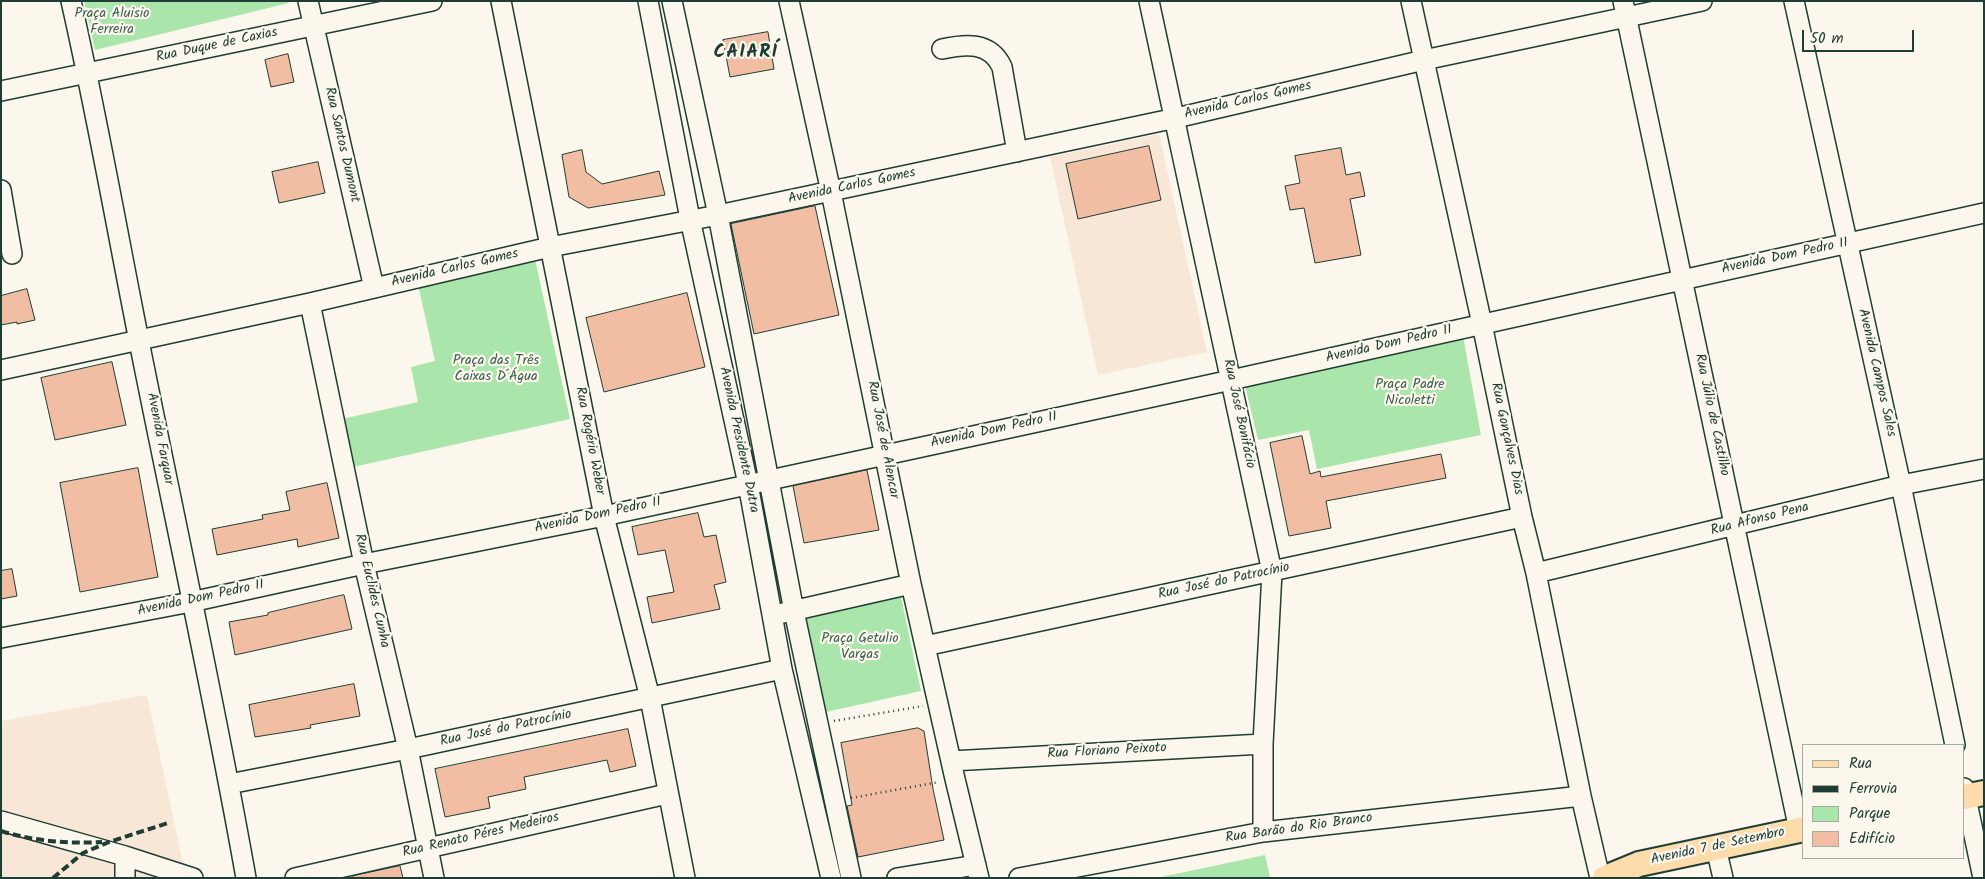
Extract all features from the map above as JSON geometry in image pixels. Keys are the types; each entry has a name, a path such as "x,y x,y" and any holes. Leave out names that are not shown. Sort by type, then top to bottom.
{"main road":[{"name":"Avenida 7 de Setembro","path":"1605,878 1638,871 1716,848 1801,829"}],"street":[{"name":"Avenida Farquar","path":"71,1 88,74 246,878"},
{"name":"Rua Santos Dumont","path":"308,1 374,288"},
{"name":"Rua Duque de Caxias","path":"1,91 432,1"},
{"name":"Rua Rogério Weber","path":"501,1 604,516 650,698 667,794 685,878"},
{"name":"Avenida Presidente Dutra","path":"648,1 690,219 748,484 782,669 830,878"},
{"name":"Avenida Presidente Dutra","path":"672,1 718,215 794,611 851,878"},
{"name":"Rua José de Alencar","path":"789,1 886,454 911,584 978,871"},
{"name":"Rua José Bonifácio","path":"1149,1 1176,118 1272,572 1263,744 1263,832"},
{"name":"Rua Gonçalves Dias","path":"1411,1 1522,517 1536,573 1581,796 1600,878"},
{"name":"Avenida Carlos Gomes","path":"1,370 310,303 550,247 831,192 1176,118 1424,60 1625,10 1702,1"},
{"name":"Avenida Campos Sales","path":"1794,1 1901,485 1955,744"},
{"name":"Rua Júlio de Castilho","path":"1625,10 1734,526 1801,829"},
{"path":"942,49 960,45 974,45 994,54 998,59 1002,67 1017,152"},
{"path":"1,190 12,254"},
{"name":"Avenida Dom Pedro II","path":"1,638 191,602 364,564 604,516 1231,380 1984,213"},
{"name":"Rua Euclides Cunha","path":"310,303 364,564 408,749 434,878"},
{"name":"Rua Afonso Pena","path":"1536,573 1901,485 1984,469"},
{"name":"Rua José do Patrocínio","path":"925,646 1522,517"},
{"path":"773,616 911,584"},
{"name":"Rua José do Patrocínio","path":"229,784 408,749 782,669"},
{"name":"Rua Floriano Peixoto","path":"953,770 1263,744"},
{"name":"Rua Renato Péres Medeiros","path":"295,878 667,794"},
{"path":"1969,794 1984,878"},
{"name":"Rua Barão do Rio Branco","path":"1019,878 1263,832 1581,796"},
{"path":"1,821 125,856 193,878"},
{"path":"1716,848 1723,878"},
{"path":"125,856 125,878"},
{"path":"897,878 978,871"}],"path":[{"path":"818,724 938,703"},
{"path":"834,801 953,770"}],"shaded area":[{"path":"1159,134 1207,352 1098,375 1050,157"},
{"path":"147,695 186,878 1,878 1,721"}],"green space":[{"name":"Praça Aluisio Ferreira","path":"84,1 288,1 289,3 95,50"},
{"name":"Praça das Três Caixas D´Água","path":"534,255 570,419 353,467 342,419 418,402 411,367 435,361 417,280"},
{"name":"Praça Padre Nicoletti","path":"1463,336 1481,435 1317,469 1309,430 1258,440 1244,381"},
{"name":"Praça Getulio Vargas","path":"898,583 921,691 821,713 798,604"},
{"path":"1265,855 1270,878 1157,878"}],"building":[{"path":"768,32 774,69 730,77 723,40"},
{"path":"288,54 294,82 271,87 265,60"},
{"path":"1149,146 1161,200 1078,219 1066,164"},
{"path":"1341,148 1346,175 1360,172 1365,196 1350,199 1361,255 1315,263 1304,208 1290,210 1285,186 1300,183 1295,156"},
{"path":"582,150 586,172 602,184 659,171 665,195 588,208 569,197 562,155"},
{"path":"318,162 325,193 279,203 272,172"},
{"path":"815,206 839,315 754,334 731,224"},
{"path":"27,289 35,320 1,325 1,296"},
{"path":"687,293 705,367 604,392 586,318"},
{"path":"112,362 126,425 55,440 41,378"},
{"path":"1302,436 1310,474 1320,471 1321,477 1441,454 1446,478 1326,501 1331,528 1289,536 1270,443"},
{"path":"138,468 158,577 80,592 60,483"},
{"path":"867,470 879,530 804,543 793,486"},
{"path":"327,483 339,538 298,547 297,539 217,555 212,529 263,519 262,515 290,510 286,492"},
{"path":"698,513 704,537 716,535 726,582 714,585 720,609 652,623 647,597 674,592 665,550 638,555 632,527"},
{"path":"12,569 17,596 1,599 1,571"},
{"path":"344,595 352,629 235,655 229,622 268,615 268,613"},
{"path":"354,684 360,716 310,725 311,728 255,737 249,705"},
{"path":"918,728 924,731 933,789 944,840 858,857 847,806 852,805 841,743"},
{"path":"628,729 636,766 610,772 607,760 524,777 526,789 488,797 490,808 445,817 435,769"},
{"path":"400,866 403,878 353,878 353,876"}],"railway":[{"path":"53,878 83,853 109,842 168,823"},
{"path":"1,831 51,841 76,843 102,842"}],"district":[{"name":"CAIARÍ","path":"746,54"}]}
